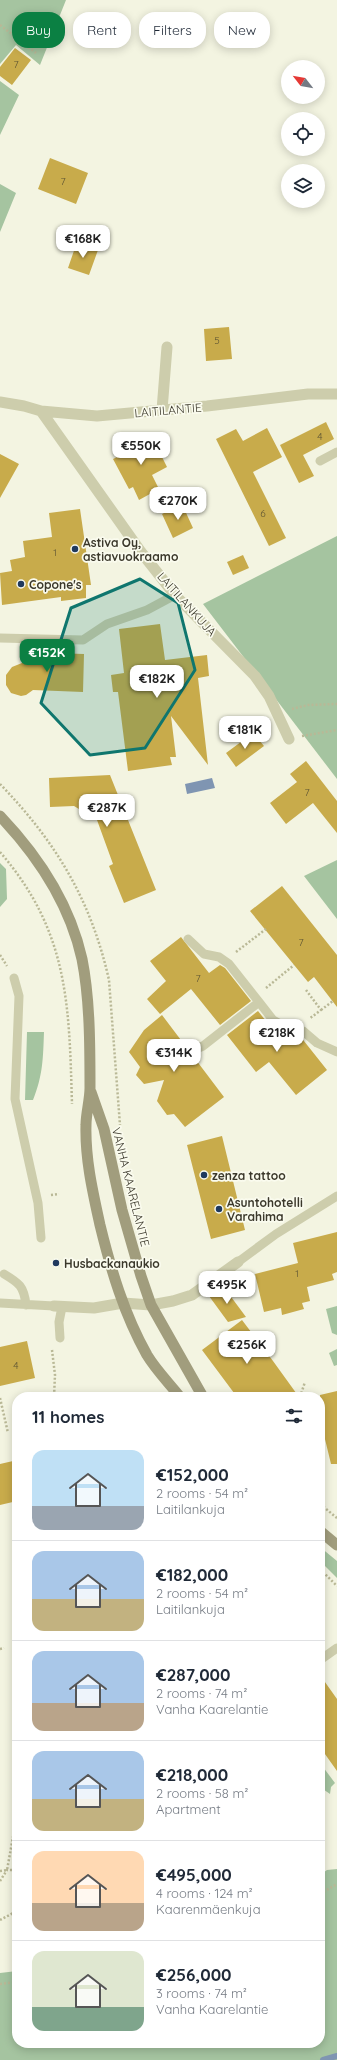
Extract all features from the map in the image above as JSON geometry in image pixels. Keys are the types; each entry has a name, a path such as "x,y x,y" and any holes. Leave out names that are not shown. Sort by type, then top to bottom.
{"main road":[{"name":"VANHA KAARELANTIE","path":"0,816 27,847 42,868 66,911 76,937 85,983 90,1089 86,1126 90,1181 111,1268 134,1331 148,1356 176,1392"},
{"name":"VANHA KAARELANTIE","path":"90,1089 104,1129 136,1262 152,1305 200,1392"},
{"path":"325,1535 337,1545"}],"street":[{"path":"162,410 167,346"},
{"name":"LAITILANTIE","path":"0,402 41,411 97,416 308,394 337,394"},
{"name":"LAITILANKUJA","path":"41,411 141,552 175,595 255,676 278,714 289,739"},
{"path":"58,1307 94,1308 123,1303 152,1305 173,1301 192,1295 238,1262"}],"lane":[{"path":"320,461 337,452"},
{"path":"0,638 83,640 107,624 147,610 175,595"},
{"path":"188,939 204,954 219,957 229,964 273,1020 280,1024 298,1028 317,1043 337,1052"},
{"path":"14,978 19,996 16,1098 38,1203 41,1238"},
{"path":"196,1049 203,1046 259,1002"},
{"path":"238,1262 276,1234 337,1196"},
{"path":"4,1274 17,1282 24,1291 26,1305"},
{"path":"0,1303 58,1307 60,1338"},
{"path":"325,1656 337,1648"}],"path":[{"path":"0,24 36,53"},
{"path":"278,714 308,705 337,704"},
{"path":"289,739 337,730"},
{"path":"0,852 27,890 53,939 62,972 69,1029 72,1105"},
{"path":"232,956 266,929"},
{"path":"267,988 294,965"},
{"path":"306,990 322,1010"},
{"path":"298,1028 333,1001"},
{"path":"109,1048 114,1048"},
{"path":"54,1392 55,1375 52,1346 60,1338"},
{"path":"302,1392 305,1382"},
{"path":"0,1398 8,1433"},
{"path":"325,1508 337,1518"},
{"path":"325,1574 337,1586"},
{"path":"0,1649 4,1648"},
{"path":"0,1881 7,1870 12,1842"},
{"path":"0,1871 12,1870"},
{"path":"325,1891 337,1884"},
{"path":"0,1920 12,1914"},
{"path":"0,1984 12,1983"}],"highlighted area":[{"path":"140,579 178,603 195,670 145,748 90,755 41,703 71,608"}],"green space":[{"path":"0,0 66,0 61,12 12,12 12,48 13,48 0,64"},
{"path":"20,48 47,48 40,65"},
{"path":"0,81 19,95 0,135"},
{"path":"0,184 16,193 0,232"},
{"path":"337,536 337,779 203,604"},
{"path":"337,860 337,919 304,876"},
{"path":"0,863 6,869 7,899 0,907"},
{"path":"27,1032 44,1032 41,1075 33,1100 25,1100"},
{"path":"337,1306 337,1335 332,1333 326,1309"},
{"path":"337,1349 337,1365 334,1366 329,1353"},
{"path":"325,1551 337,1561 337,1578 325,1566"},
{"path":"325,1770 335,1783 331,1787 330,1794 325,1790"},
{"path":"337,1869 337,2060 0,2060 0,1973 12,1972 12,2048 325,2048 325,1871"}],"water":[{"path":"212,778 215,788 187,794 185,784"}],"building":[{"path":"15,48 31,60 12,85 0,76 0,67"},
{"path":"50,158 88,173 76,204 38,189"},
{"path":"77,242 98,250 89,275 68,268"},
{"path":"229,327 232,359 206,361 204,329"},
{"path":"326,422 334,439 303,455 314,476 299,483 280,445"},
{"path":"267,428 282,457 253,472 286,538 269,546 216,439 236,429 243,441"},
{"path":"150,433 167,467 152,475 159,489 139,500 133,487 129,489 113,459 135,448 132,442"},
{"path":"0,454 19,464 0,498"},
{"path":"182,504 193,528 173,538 162,514"},
{"path":"80,509 91,585 86,585 86,598 61,601 61,597 2,605 0,573 12,571 10,560 25,557 23,541 52,537 49,513"},
{"path":"243,555 249,568 233,575 227,562"},
{"path":"160,624 165,660 207,655 209,676 198,678 208,765 171,716 176,757 170,757 172,765 128,771 118,692 113,692 111,675 124,673 119,629"},
{"path":"22,649 53,650 53,653 84,654 83,692 33,690 26,695 21,696 11,693 6,685 6,675 12,667 22,663"},
{"path":"253,733 264,746 236,767 226,753"},
{"path":"306,761 337,801 337,833 313,803 286,824 270,803 297,782 290,774"},
{"path":"110,775 156,890 124,903 109,866 113,864 97,820 74,806 50,807 49,778"},
{"path":"282,886 337,955 337,1007 314,977 308,982 250,911"},
{"path":"181,937 209,973 220,965 225,968 251,1001 220,1025 191,989 160,1014 147,999 166,981 150,961"},
{"path":"258,1011 285,1045 296,1035 300,1036 327,1070 296,1095 269,1062 256,1072 227,1035"},
{"path":"162,1015 224,1097 185,1127 174,1114 167,1115 157,1101 164,1080 144,1084 136,1075 140,1067 129,1052 144,1030"},
{"path":"222,1136 245,1230 211,1239 187,1145"},
{"path":"337,1232 337,1272 332,1274 334,1280 307,1287 310,1301 302,1303 304,1309 282,1315 281,1308 264,1312 255,1274 298,1263 293,1243"},
{"path":"223,1286 246,1317 228,1322 209,1296"},
{"path":"242,1320 295,1392 233,1392 202,1350"},
{"path":"27,1341 35,1378 0,1386 0,1347"},
{"path":"337,1391 337,1464 331,1464 325,1439 325,1394"},
{"path":"12,1461 12,1502 0,1505 0,1464"},
{"path":"325,1682 337,1699 337,1771 325,1754"}],"waterway":[{"path":"323,2060 337,2056"}],"place":[{"name":"Astiva Oy, astiavuokraamo","path":"75,549"},
{"name":"Copone's","path":"21,584"},
{"name":"zenza tattoo","path":"204,1175"},
{"name":"Asuntohotelli Varahima","path":"219,1209"},
{"name":"Husbackanaukio","path":"56,1263"}]}
